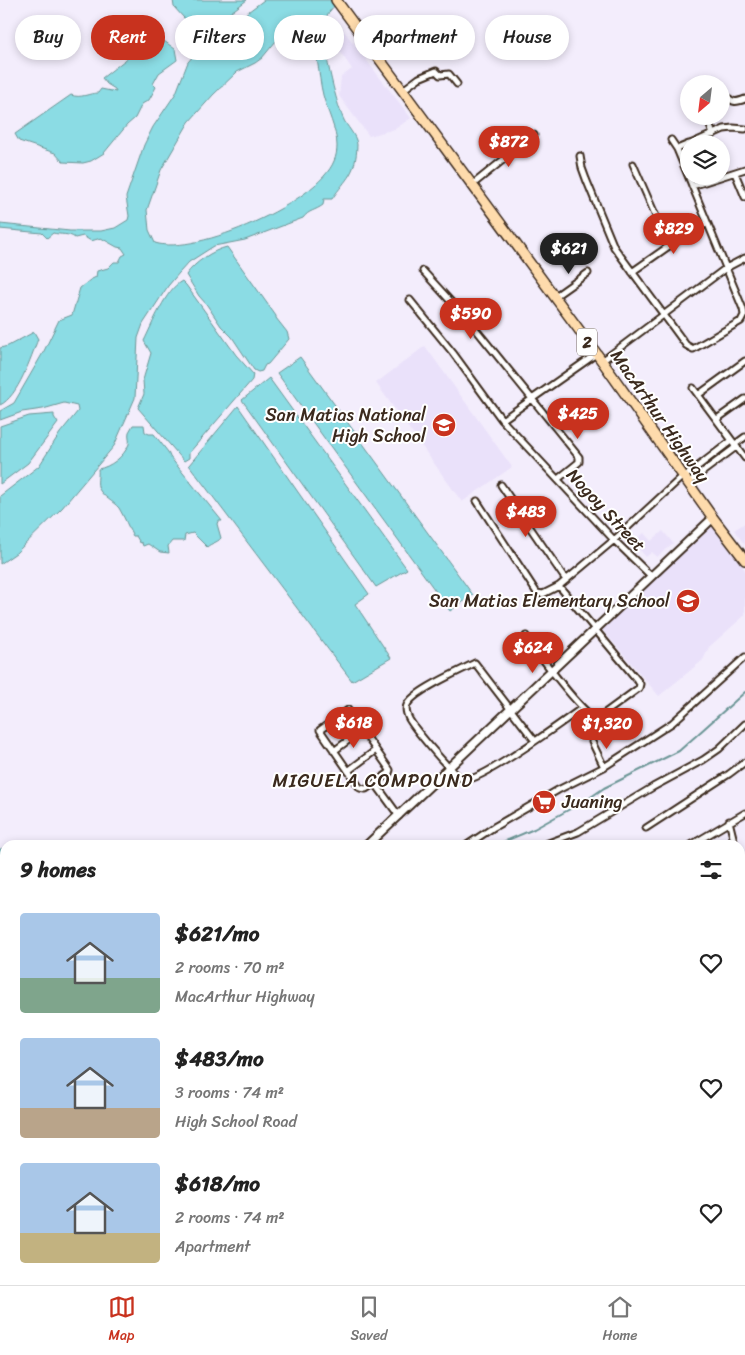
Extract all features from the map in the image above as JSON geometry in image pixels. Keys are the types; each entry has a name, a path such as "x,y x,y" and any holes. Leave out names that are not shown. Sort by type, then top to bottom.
{"highway":[{"name":"MacArthur Highway","path":"337,2 599,357 745,560"}],"street":[{"path":"402,90 420,78 436,71 440,74 449,74 456,84"},
{"path":"730,99 734,102 745,99"},
{"path":"710,125 713,135 724,129 745,129"},
{"path":"472,185 534,136"},
{"path":"580,156 582,168 614,248 686,345 693,349 741,321 744,309 677,149 671,140"},
{"path":"633,164 669,246"},
{"path":"692,186 745,169"},
{"path":"735,173 745,197"},
{"path":"632,272 669,246 707,223"},
{"path":"502,420 533,398 664,315 726,268 745,258"},
{"path":"423,271 533,398 579,458 579,462 558,479"},
{"path":"554,297 588,273"},
{"name":"Nogoy Street","path":"410,300 453,353 502,420 614,540 651,576"},
{"path":"698,395 745,360"},
{"path":"693,388 745,458"},
{"path":"717,419 745,398"},
{"path":"477,501 537,593 543,594 559,586 685,479 745,437"},
{"path":"501,486 566,580"},
{"path":"373,840 713,518"},
{"path":"526,636 552,671 592,718 598,718 640,686 638,681 559,586"},
{"path":"474,840 558,790 604,767 683,715 745,657"},
{"path":"535,741 475,663 412,698 407,706 408,718 449,768 463,780 474,778 535,741 582,708"},
{"path":"348,710 362,730 390,770 375,783 362,789 320,730 348,710"},
{"path":"556,840 578,832 653,787 704,760 719,749 745,724"},
{"path":"334,751 362,730"},
{"path":"592,742 604,767"},
{"path":"348,771 376,750"},
{"path":"646,828 745,762"},
{"path":"375,783 399,816"},
{"path":"699,840 745,813"},
{"path":"729,821 734,840"}],"shaded area":[{"path":"344,31 354,44 354,60 366,60 411,118 395,129 369,136 339,96 341,77 352,69 344,57"},
{"name":"San Matias National High School","path":"425,346 512,467 462,502 376,383"},
{"path":"745,523 745,545 734,530"},
{"name":"San Matias Elementary School","path":"709,527 713,527 745,570 745,615 709,647 703,660 659,696 602,629"},
{"path":"663,531 673,543 657,557 652,552 646,557 633,542 644,533 651,541"}],"water":[{"path":"173,0 247,0 227,15 181,15 174,7"},
{"path":"264,0 341,0 328,14 274,15 274,43 264,56 264,15 244,15"},
{"path":"165,42 175,49 175,60 177,60 159,73 153,84 156,87 149,100 142,104 135,118 104,153 91,161 83,163 63,162 55,153 19,141 15,134 71,95 82,96 98,93 101,89 116,92 102,78 125,60 165,60"},
{"path":"190,60 259,60 237,72 213,95 189,122 161,170 147,210 149,230 155,243 174,245 225,234 281,208 305,193 323,177 335,159 337,140 323,95 317,60 327,60 343,118 357,142 353,169 332,199 324,199 323,205 303,218 245,240 214,246 189,262 179,273 143,324 138,338 135,398 114,446 62,508 16,553 0,564 0,496 39,466 60,433 78,411 77,406 64,403 22,412 0,420 0,411 14,403 44,351 59,320 72,315 80,288 96,277 97,271 108,268 114,262 119,262 122,256 126,254 122,248 101,238 91,241 83,236 75,238 73,236 53,233 47,238 42,233 0,229 0,224 70,231 101,231 115,228 128,220 126,197 144,145 153,127 176,93"},
{"path":"227,247 287,332 289,339 268,364 265,365 262,371 254,370 232,337 221,326 199,296 186,275 204,258"},
{"path":"182,281 236,355 253,374 252,380 189,453 189,458 184,461 138,408 144,394 143,380 151,353 144,341 165,299 176,285"},
{"path":"34,332 38,339 28,366 13,394 0,405 0,348 8,346"},
{"path":"300,357 473,595 450,611 277,373"},
{"path":"269,378 407,569 376,587 242,400"},
{"path":"238,406 369,594 355,604 391,658 352,681 189,465"},
{"path":"54,414 58,423 28,463 0,484 0,426 29,416"},
{"path":"133,425 144,425 145,432 154,434 170,457 222,521 218,521 217,524 221,538 218,541 207,547 193,533 185,535 184,541 172,541 168,546 169,553 160,552 148,544 143,546 142,543 138,542 136,536 133,536 119,508 98,487 98,469 116,461 124,453 129,442 129,432"}],"waterway":[{"path":"508,840 534,829 604,788 679,751 745,692"}],"place":[{"name":"San Matias National High School","path":"444,425"},
{"name":"San Matias Elementary School","path":"688,601"},
{"name":"Juaning","path":"544,802"}],"district":[{"name":"MIGUELA COMPOUND","path":"373,780"}]}
